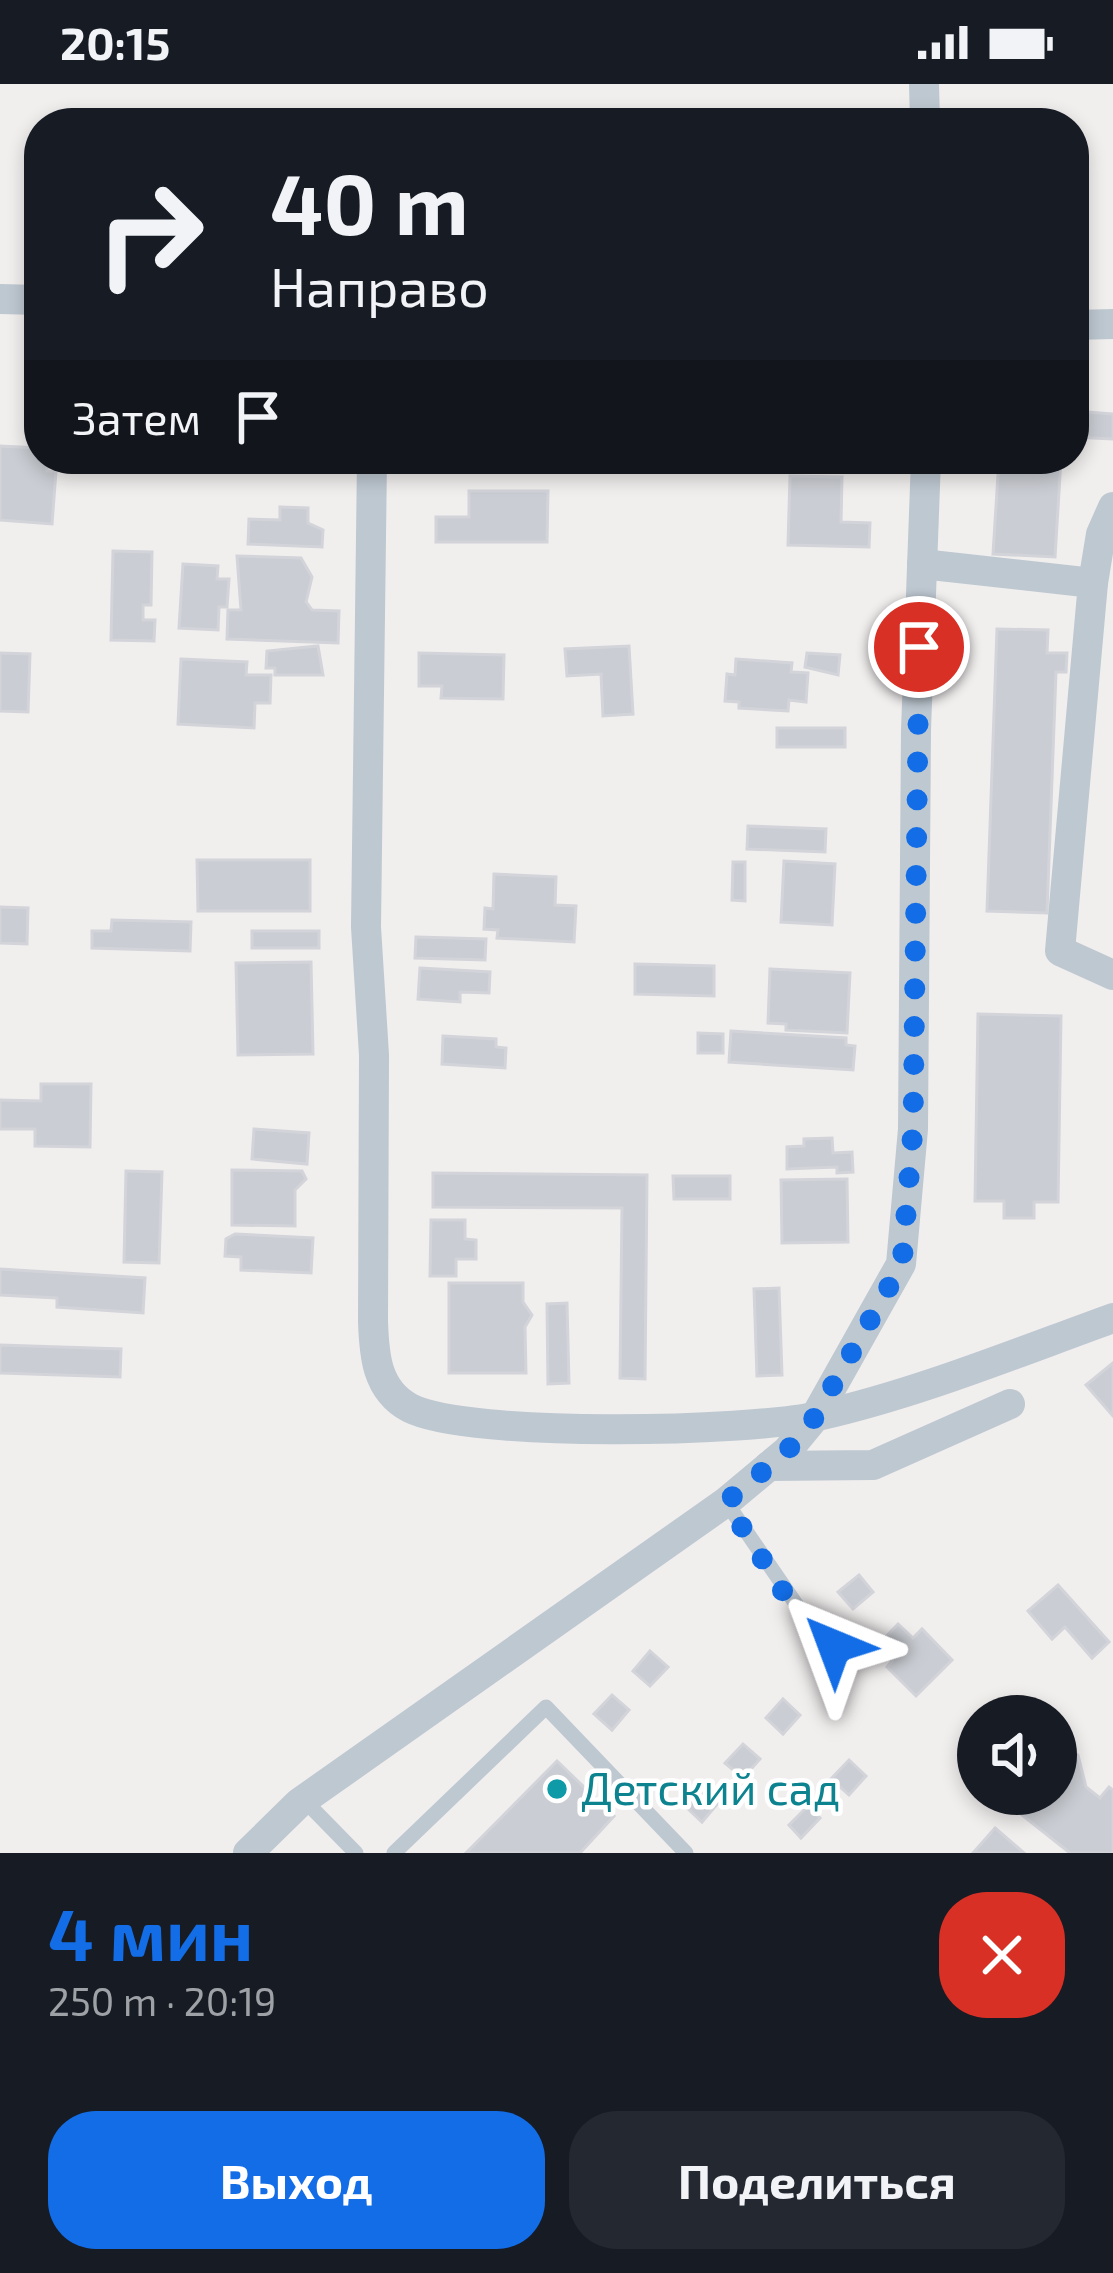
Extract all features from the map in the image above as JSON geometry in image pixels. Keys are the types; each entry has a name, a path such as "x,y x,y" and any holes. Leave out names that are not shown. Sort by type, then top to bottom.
{"street":[{"path":"372,474 366,927 374,1054 374,1362 385,1385 407,1407 451,1422 652,1429 815,1417 909,1392 1113,1318"},
{"path":"248,1853 304,1800 726,1502 769,1466 815,1417 902,1264 913,1129 925,474"},
{"path":"1113,507 1101,534 1093,583 1060,951 1113,975"},
{"path":"922,564 1093,583"},
{"path":"769,1466 873,1465 1010,1404"}],"lane":[{"path":"726,1502 813,1629 854,1664"},
{"path":"394,1853 546,1707 686,1853"},
{"path":"304,1800 356,1853"}],"building":[{"path":"1089,412 1113,414 1113,439 1089,438"},
{"path":"0,446 24,447 24,474 56,474 52,524 0,520"},
{"path":"998,474 1060,474 1055,557 993,554"},
{"path":"790,476 842,477 841,522 870,523 869,547 788,545"},
{"path":"469,491 548,491 547,542 436,542 436,517 469,517"},
{"path":"280,507 308,508 308,523 323,530 322,547 248,544 249,519 280,520"},
{"path":"113,551 152,552 151,605 143,605 143,620 155,620 154,641 111,640"},
{"path":"237,556 301,558 312,577 306,602 312,610 339,611 338,643 227,639 228,610 241,610"},
{"path":"183,564 218,566 217,579 229,579 227,607 219,607 218,630 179,628"},
{"path":"997,629 1048,630 1047,653 1067,653 1066,672 1056,672 1047,913 987,911"},
{"path":"318,646 323,675 275,675 275,668 266,668 267,651"},
{"path":"629,646 633,714 603,716 601,674 567,676 565,649"},
{"path":"0,653 30,654 28,712 0,711"},
{"path":"419,653 504,655 503,699 441,698 442,686 419,686"},
{"path":"807,653 840,655 838,675 805,667"},
{"path":"181,659 247,662 246,675 271,675 270,703 255,703 254,728 178,724"},
{"path":"736,659 792,663 791,672 808,673 806,702 789,700 788,711 739,708 739,702 725,701 727,674 735,675"},
{"path":"777,728 845,728 845,747 777,747"},
{"path":"748,826 826,829 825,852 747,849"},
{"path":"197,860 310,860 310,911 198,911"},
{"path":"784,861 835,864 832,925 781,922"},
{"path":"733,862 745,862 745,901 732,900"},
{"path":"494,874 556,877 555,905 576,906 574,942 497,938 498,930 484,929 485,908 493,909"},
{"path":"0,907 28,908 27,944 0,943"},
{"path":"112,920 191,922 190,951 92,948 92,931 111,931"},
{"path":"252,931 319,931 319,948 252,948"},
{"path":"416,937 486,939 485,960 415,958"},
{"path":"311,962 313,1054 238,1055 236,963"},
{"path":"635,964 714,966 714,996 635,994"},
{"path":"420,968 490,972 489,993 460,992 460,1002 418,999"},
{"path":"770,969 850,973 847,1033 786,1030 786,1024 768,1023"},
{"path":"978,1014 1061,1016 1058,1202 1034,1202 1034,1218 1004,1218 1004,1201 975,1201"},
{"path":"731,1031 846,1038 846,1045 855,1046 853,1070 729,1062"},
{"path":"698,1033 723,1034 723,1053 698,1053"},
{"path":"443,1036 496,1039 496,1047 506,1048 505,1068 442,1064"},
{"path":"41,1084 91,1084 90,1147 35,1146 35,1129 0,1129 0,1100 41,1101"},
{"path":"254,1129 309,1133 307,1164 252,1159"},
{"path":"832,1138 833,1153 852,1152 853,1172 837,1173 837,1167 787,1169 787,1147 804,1146 804,1139"},
{"path":"232,1170 302,1171 306,1179 295,1190 295,1226 232,1225"},
{"path":"126,1171 162,1172 159,1263 124,1262"},
{"path":"433,1173 647,1175 645,1379 620,1378 622,1208 433,1207"},
{"path":"673,1176 730,1176 730,1199 674,1199"},
{"path":"847,1179 848,1242 782,1243 781,1180"},
{"path":"431,1220 465,1220 465,1239 476,1240 476,1259 456,1259 456,1276 430,1276"},
{"path":"235,1234 313,1238 311,1273 241,1270 241,1257 225,1256 226,1239"},
{"path":"0,1269 145,1278 143,1313 57,1307 57,1298 0,1295"},
{"path":"449,1283 523,1283 523,1302 532,1315 525,1327 526,1373 449,1373"},
{"path":"779,1288 782,1375 757,1376 754,1289"},
{"path":"567,1303 569,1383 548,1384 547,1304"},
{"path":"0,1345 121,1349 120,1377 0,1373"},
{"path":"1113,1363 1113,1416 1086,1385"},
{"path":"859,1575 873,1592 853,1609 838,1592"},
{"path":"1058,1585 1109,1642 1092,1658 1065,1627 1052,1639 1028,1611"},
{"path":"898,1624 913,1638 922,1629 952,1660 916,1696 887,1667 892,1661 877,1646"},
{"path":"650,1651 668,1667 650,1686 633,1671"},
{"path":"612,1695 629,1710 612,1730 594,1714"},
{"path":"783,1699 800,1715 783,1734 766,1718"},
{"path":"743,1744 760,1759 743,1778 725,1763"},
{"path":"1077,1754 1086,1787 1100,1798 1109,1787 1113,1790 1113,1853 1070,1853 1022,1815 1077,1815"},
{"path":"849,1760 866,1776 849,1795 831,1779"},
{"name":"Детский сад","path":"557,1761 614,1816 580,1853 466,1853"},
{"path":"702,1787 719,1802 702,1822 685,1806"},
{"path":"808,1806 820,1818 801,1838 789,1825"},
{"path":"995,1828 1024,1853 973,1853"}],"place":[{"name":"Детский сад","path":"557,1789"}],"route":[{"path":"834,1646 813,1629 784,1593 726,1502 787,1451 815,1417 902,1264 913,1129 919,647"}]}
